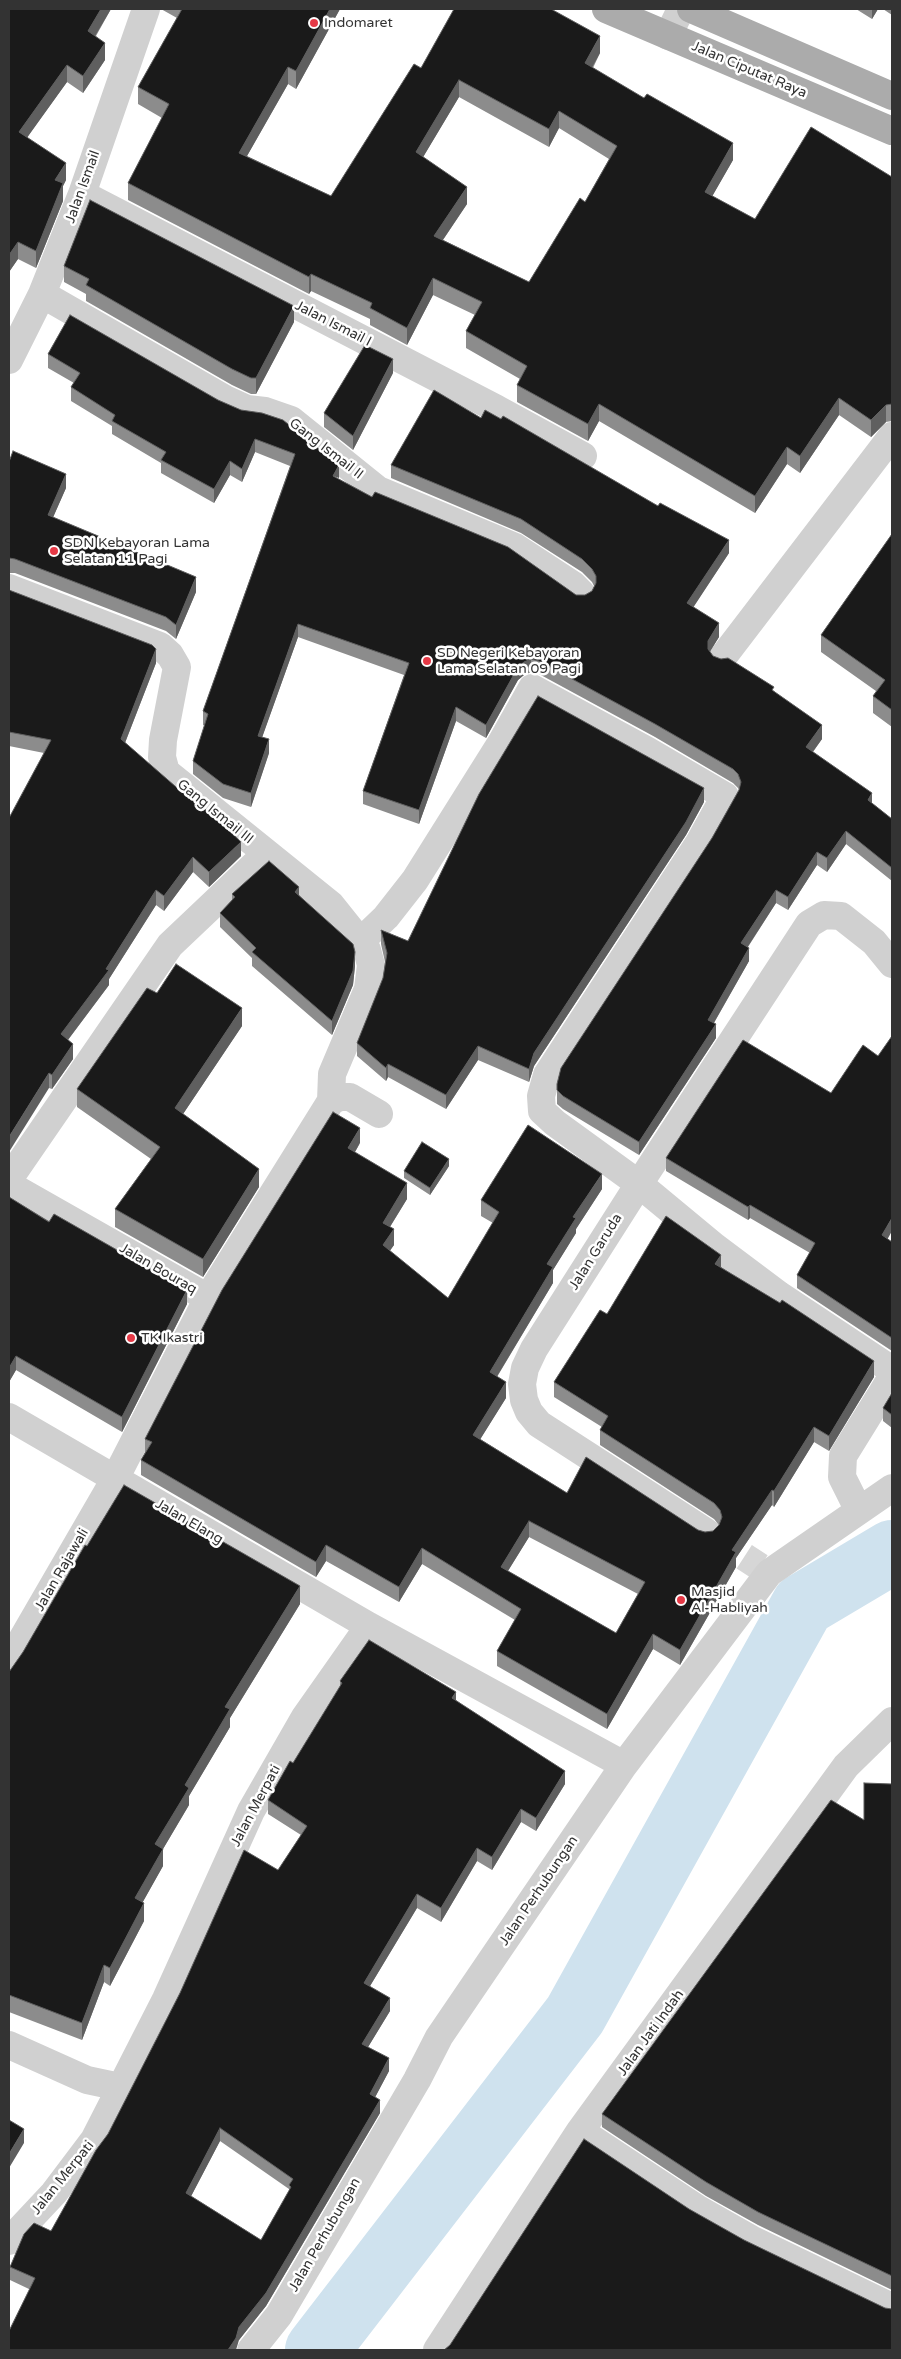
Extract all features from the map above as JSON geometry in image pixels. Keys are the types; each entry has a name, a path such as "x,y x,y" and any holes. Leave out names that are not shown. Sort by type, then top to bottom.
{"main road":[{"name":"Jalan Ciputat Raya","path":"606,9 892,131"},
{"path":"692,9 892,96"}],"street":[{"name":"Jalan Ismail","path":"9,360 42,294 82,194 146,9"},
{"path":"668,36 681,9"},
{"name":"Jalan Ismail I","path":"82,194 497,409 583,456"},
{"name":"Gang Ismail II","path":"42,294 225,399 247,409 291,420 378,490 515,547 573,585 581,593"},
{"path":"723,656 892,436"},
{"name":"Gang Ismail III","path":"9,588 160,646 170,655 176,667 163,740 162,757 166,772 331,905 367,950 371,965 368,989 332,1074 330,1101"},
{"path":"360,941 386,917 415,880 532,688 648,751 725,796 699,843 547,1075 543,1089 542,1111 555,1123 639,1184 779,1295 892,1370"},
{"path":"9,1179 170,945 266,854"},
{"name":"Jalan Garuda","path":"706,1532 539,1424 529,1412 524,1400 522,1384 525,1368 534,1349 639,1184 808,924 824,915 842,916 874,942 892,964"},
{"path":"208,1298 330,1101 340,1097 350,1097 379,1114"},
{"name":"Jalan Bouraq","path":"9,1185 208,1298 200,1318 115,1479"},
{"path":"858,1510 842,1477 843,1456 892,1377"},
{"name":"Jalan Elang","path":"9,1417 369,1626"},
{"name":"Jalan Rajawali","path":"9,1662 115,1479"},
{"name":"Jalan Perhubungan","path":"251,2350 283,2307 412,2088 439,2037 624,1765 765,1570 892,1488"},
{"path":"369,1626 624,1765"},
{"name":"Jalan Merpati","path":"9,2241 54,2193 94,2140 166,1999 251,1811 305,1717 369,1626"},
{"name":"Jalan Jati Indah","path":"437,2350 580,2132 846,1766 892,1721"},
{"path":"860,1753 875,1749 892,1750"},
{"path":"9,2045 87,2080 120,2087"},
{"path":"580,2132 698,2209 743,2235 892,2307"}],"building":[{"path":"9,9 101,9 88,31 105,43 83,76 67,65 19,132 66,163 55,180 63,183 36,251 18,242 9,255"},
{"path":"182,9 330,9 296,71 288,67 239,153 331,196 414,64 421,68 454,9 551,9 600,36 585,63 644,98 647,94 733,143 705,192 755,219 811,127 892,177 892,404 886,405 871,420 839,398 800,456 787,447 755,496 599,404 588,424 517,385 527,366 466,331 482,302 433,278 407,328 370,308 372,303 311,274 309,277 128,183 169,104 138,87","holes":["459,80 549,129 559,111 617,146 585,202 580,198 529,282 434,236 467,187 416,152"]},
{"path":"90,200 294,306 256,378 251,378 232,369 86,285 89,279 64,266"},
{"path":"70,315 218,400 241,410 262,413 283,420 339,465 333,476 372,497 375,492 508,547 576,595 585,595 592,591 596,583 596,576 592,569 582,559 521,519 391,465 434,390 481,418 485,410 501,419 503,416 658,506 660,503 729,540 687,603 719,623 708,641 708,649 713,656 721,659 728,658 774,687 772,690 822,725 806,747 872,793 868,800 892,819 892,868 846,831 827,858 817,852 788,897 776,890 741,943 749,948 708,1020 716,1024 639,1142 563,1096 557,1090 561,1068 712,838 739,790 741,782 738,774 733,769 655,724 539,661 531,659 518,667 486,725 456,707 419,810 363,791 409,663 298,624 258,736 269,739 251,793 223,784 193,761 208,714 203,711 295,454 255,439 242,469 230,461 214,489 161,460 166,452 112,421 115,415 71,387 80,373 48,354"},
{"path":"365,345 393,359 353,436 324,413"},
{"name":"SDN Kebayoran Lama Selatan 11 Pagi","path":"13,451 66,474 48,515 196,577 176,625 166,617 9,558 9,462"},
{"path":"892,534 892,710 873,696 885,680 821,635"},
{"path":"9,590 152,645 156,649 121,739 183,793 215,817 241,842 209,872 193,857 164,896 156,890 106,969 109,970 61,1034 73,1044 52,1075 49,1073 9,1137 9,818 51,740 9,732"},
{"path":"538,696 704,788 686,822 534,1053 529,1069 478,1046 446,1095 388,1064 386,1068 357,1043 383,978 387,953 381,930 408,941 479,794"},
{"path":"269,861 299,887 295,892 353,944 355,952 353,971 332,1021 252,952 256,948 220,913 235,897 232,894"},
{"path":"176,964 242,1008 175,1108 259,1169 203,1259 115,1209 160,1147 77,1089 147,988 157,993"},
{"path":"892,1036 892,1218 882,1235 892,1242 892,1338 797,1275 815,1243 750,1205 748,1207 666,1158 743,1040 831,1093 863,1045 878,1056"},
{"path":"333,1112 360,1128 348,1148 407,1183 383,1223 394,1229 383,1245 448,1298 499,1212 481,1200 528,1125 602,1174 573,1217 576,1218 547,1264 553,1267 490,1372 506,1382 473,1435 567,1493 586,1457 698,1530 705,1532 713,1531 719,1525 722,1517 720,1510 714,1503 600,1430 608,1416 554,1382 600,1310 607,1314 666,1216 721,1255 715,1264 780,1303 782,1300 874,1361 829,1436 814,1427 774,1491 772,1490 732,1550 736,1552 680,1650 653,1634 607,1714 497,1651 521,1609 422,1548 399,1587 326,1545 316,1562 141,1460 152,1442 145,1439 222,1290","holes":["529,1521 645,1582 616,1633 501,1567"]},
{"path":"422,1142 449,1159 430,1188 404,1171"},
{"path":"9,1197 49,1222 54,1214 187,1290 122,1417 16,1356 9,1368"},
{"path":"892,1393 892,1415 883,1408"},
{"path":"124,1485 300,1586 225,1707 230,1709 185,1785 189,1788 155,1844 163,1849 135,1898 144,1903 110,1968 104,1965 82,2023 9,1995 9,1672 23,1652 85,1545 87,1546"},
{"path":"369,1640 456,1692 452,1698 565,1771 536,1818 521,1809 492,1857 477,1848 441,1908 417,1894 364,1983 390,1998 362,2044 389,2058 370,2094 380,2100 266,2293 239,2327 236,2338 228,2350 9,2350 9,2331 35,2278 10,2267 24,2234 34,2223 51,2231 96,2150 108,2134 180,1993 244,1850 278,1870 307,1826 268,1800 290,1761 293,1763 342,1683 340,1681","holes":["220,2128 293,2179 289,2185 291,2187 261,2240 186,2193"]},
{"path":"864,1783 892,1784 892,2276 758,2212 706,2182 602,2114 831,1800 864,1820"},
{"path":"9,2120 24,2129 9,2154"},
{"path":"584,2139 689,2209 744,2240 885,2308 892,2309 892,2350 444,2350 450,2345"}],"waterway":[{"path":"317,2350 575,2015 803,1605 892,1552"}],"tunnel":[{"path":"709,1534 760,1567"}],"place":[{"name":"Indomaret","path":"314,23"},
{"name":"SDN Kebayoran Lama Selatan 11 Pagi","path":"54,551"},
{"name":"SD Negeri Kebayoran Lama Selatan 09 Pagi","path":"427,661"},
{"name":"TK Ikastri","path":"131,1338"},
{"name":"Masjid Al-Habliyah","path":"681,1600"}]}
